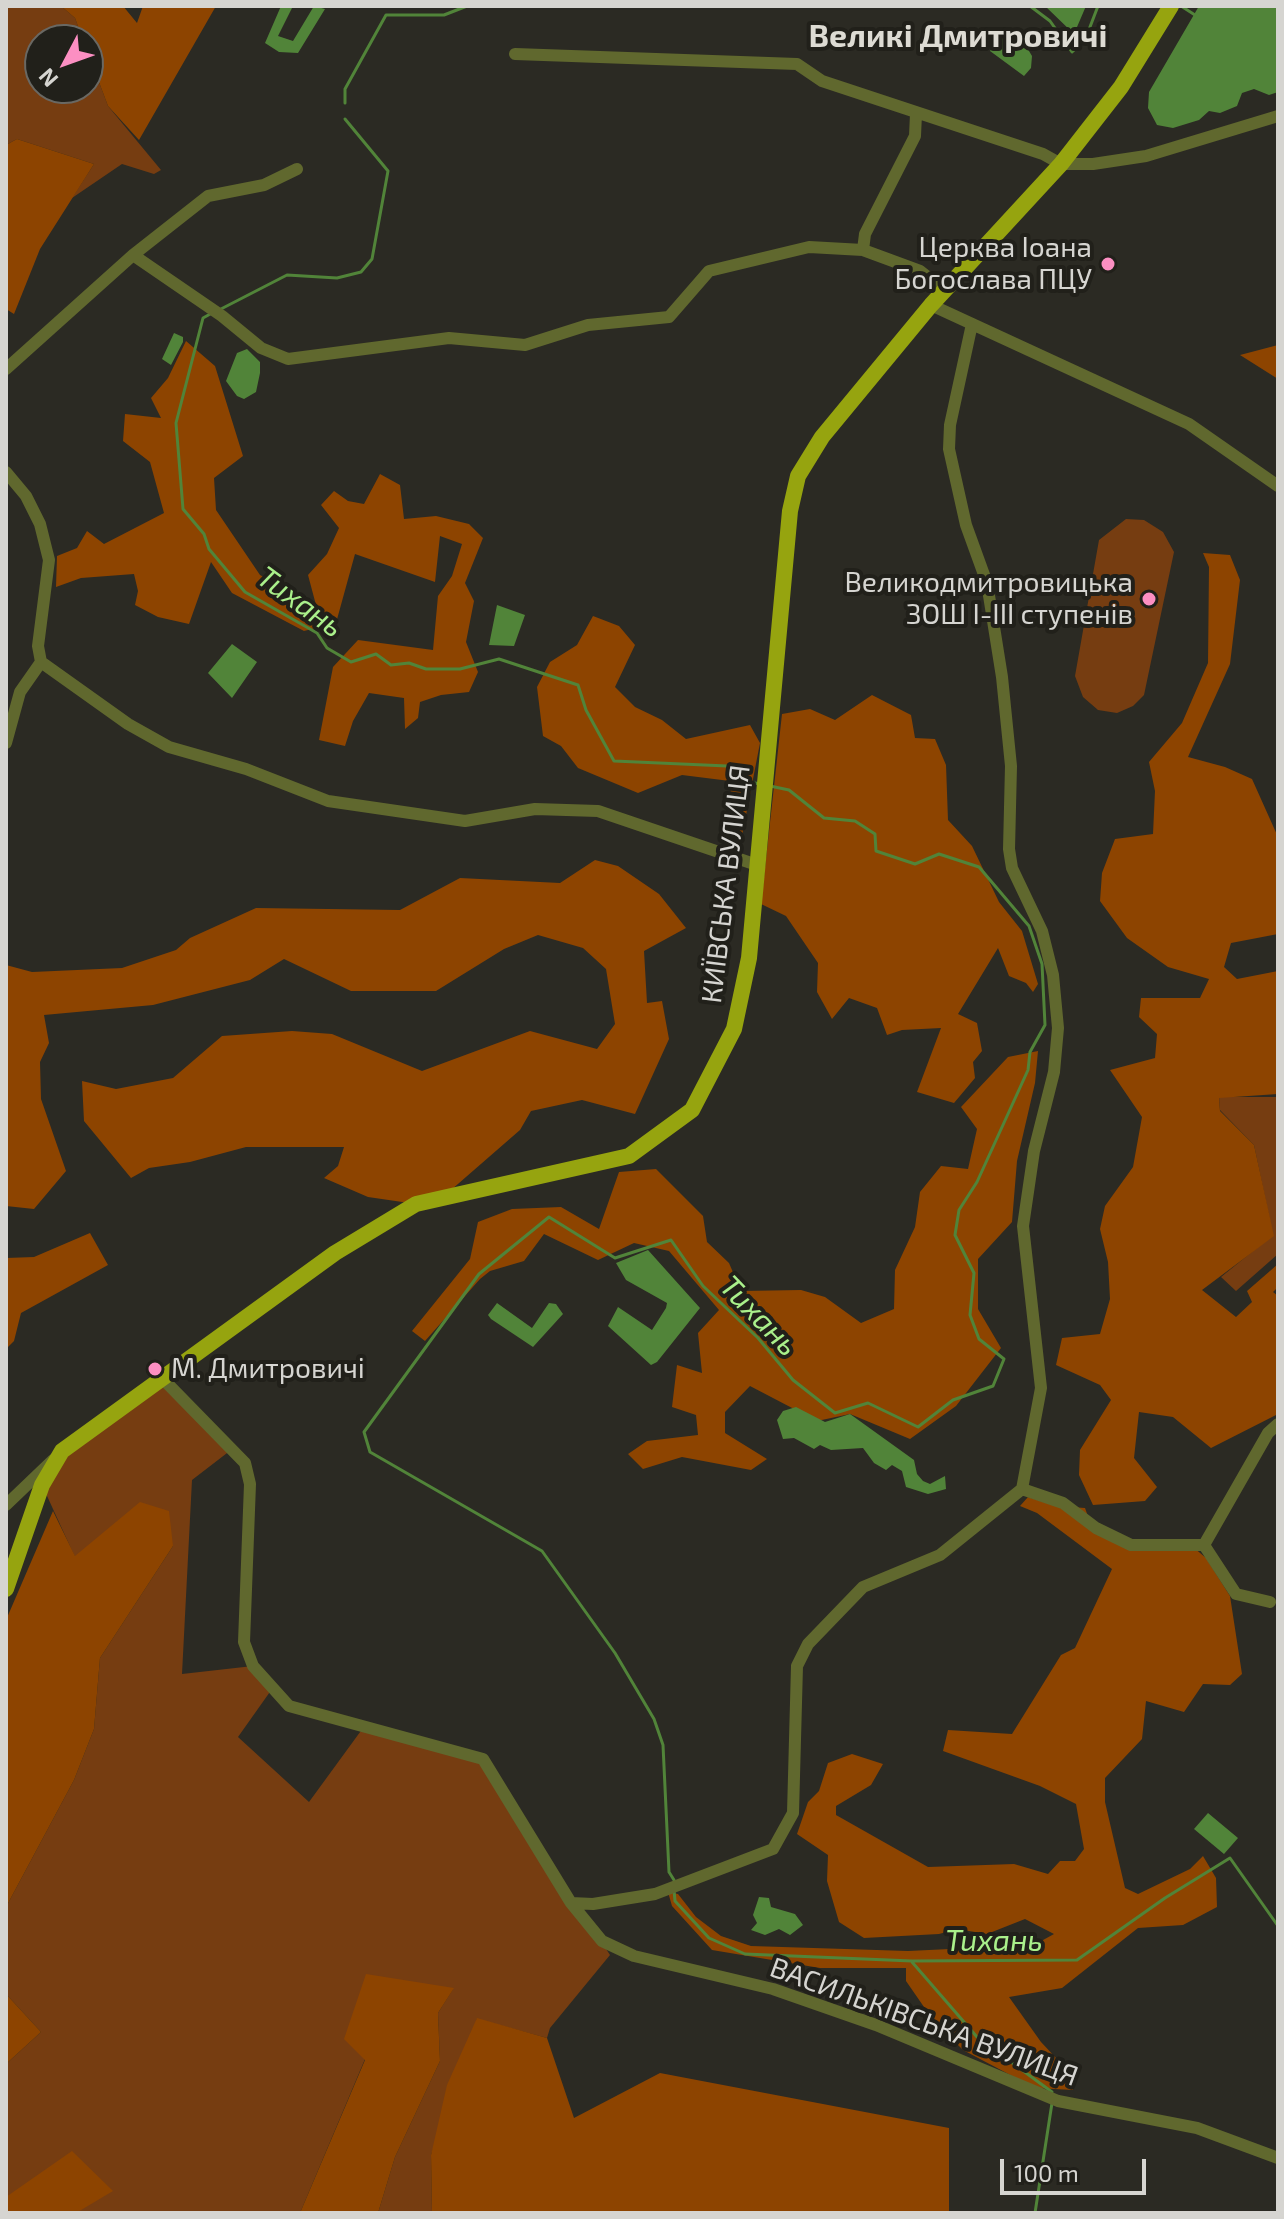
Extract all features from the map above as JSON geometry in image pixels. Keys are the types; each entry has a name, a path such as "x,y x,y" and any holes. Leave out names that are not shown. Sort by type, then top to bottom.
{"main road":[{"name":"КИЇВСЬКА ВУЛИЦЯ","path":"6,1589 42,1485 62,1451 335,1253 416,1204 629,1156 692,1110 734,1029 749,958 790,511 798,476 822,437 931,305 1061,164 1121,87 1171,6"}],"street":[{"path":"515,54 797,64 822,81 1043,154 1061,164 1146,156 1278,116"},
{"path":"863,250 865,234 915,136 916,114"},
{"path":"6,369 133,255 208,196 264,185 297,169"},
{"path":"133,255 222,316 261,348 288,359 449,338 525,345 588,325 669,317 709,271 809,247 863,250 920,271 944,290"},
{"path":"931,305 1189,424 1278,486"},
{"path":"571,1903 593,1904 655,1894 773,1849 793,1813 797,1666 808,1644 863,1587 940,1555 1022,1489 1041,1388 1023,1226 1034,1151 1054,1072 1058,1028 1053,975 1042,931 1010,859 1011,766 1002,677 987,583 966,525 949,449 950,425 972,324"},
{"path":"6,472 26,496 40,524 49,560 38,646 41,662 128,724 169,747 246,769 328,801 465,821 535,809 598,811 757,865"},
{"path":"6,743 20,692 41,662"},
{"name":"ВАСИЛЬКІВСЬКА ВУЛИЦЯ","path":"161,1377 245,1463 250,1484 244,1642 253,1666 289,1706 483,1759 571,1903 602,1941 634,1956 773,1989 876,2025 1058,2101 1197,2128 1278,2158"},
{"path":"1204,1545 1268,1433 1278,1424"},
{"path":"6,1505 62,1451"},
{"path":"1022,1489 1063,1503 1096,1528 1131,1545 1204,1545"},
{"path":"1204,1545 1236,1594 1270,1602"}],"shaded area":[{"path":"6,6 61,6 77,24 24,24 24,104 104,104 104,95 108,106 161,170 154,174 122,164 72,198 94,164 17,139 6,145"},
{"path":"61,6 123,6 137,23 143,6 216,6 139,140 108,106 104,95 104,24 77,24"},
{"path":"281,6 293,6 278,36 293,41 314,6 325,9 298,53 279,52 265,43"},
{"path":"1045,6 1086,6 1074,34"},
{"path":"1199,6 1278,6 1278,92 1269,95 1254,89 1242,93 1237,106 1220,113 1209,111 1199,120 1173,128 1157,125 1148,108 1149,92"},
{"path":"1002,34 1026,46 1032,56 1031,68 1024,76 990,51"},
{"path":"17,139 94,164 40,249 14,314 6,309 6,145"},
{"path":"174,333 183,337 183,342 171,365 162,359"},
{"path":"186,341 215,366 243,456 214,478 216,510 260,575 316,605 308,575 327,554 339,528 321,505 334,491 348,501 364,504 380,474 400,485 404,519 436,516 469,524 483,538 465,583 474,601 466,642 478,672 469,692 441,695 420,702 418,718 405,729 404,698 369,693 353,721 345,746 319,740 333,667 358,640 433,650 438,596 452,576 462,544 440,536 435,582 355,554 336,623 304,631 232,593 211,562 189,624 158,617 135,605 138,591 134,574 81,578 56,587 57,556 77,548 87,531 104,544 164,513 150,462 123,441 125,414 161,418 151,398 168,378"},
{"path":"1278,345 1278,379 1240,355"},
{"path":"247,349 260,362 260,373 256,392 244,399 237,396 226,381 237,353"},
{"path":"1126,519 1144,520 1163,532 1174,552 1144,695 1133,706 1117,713 1098,710 1083,697 1075,676 1099,540"},
{"path":"1203,553 1230,555 1240,580 1230,664 1188,757 1225,767 1252,779 1278,837 1278,934 1231,943 1224,967 1237,979 1278,971 1278,1094 1219,1098 1220,1111 1254,1145 1274,1236 1202,1290 1236,1317 1252,1302 1247,1291 1278,1264 1278,1287 1273,1292 1278,1296 1278,1414 1211,1448 1173,1417 1139,1412 1134,1458 1157,1487 1145,1501 1093,1505 1079,1475 1080,1450 1111,1400 1100,1385 1056,1365 1062,1338 1100,1334 1110,1299 1108,1262 1100,1229 1105,1206 1133,1167 1142,1117 1110,1070 1155,1058 1157,1034 1139,1017 1141,998 1200,998 1209,979 1168,967 1127,938 1100,901 1102,873 1115,839 1153,834 1155,791 1149,762 1182,723 1208,663 1209,567"},
{"path":"497,605 525,615 514,646 489,645"},
{"path":"593,616 619,626 635,645 615,687 635,707 662,720 686,739 750,725 760,743 742,836 733,836 730,781 682,775 638,793 578,768 561,746 543,736 537,687 550,662 577,645"},
{"path":"232,644 257,662 232,698 208,673"},
{"path":"872,695 911,715 915,738 935,739 946,765 948,820 972,846 999,902 1022,931 1038,984 1033,992 1026,983 1009,976 998,948 958,1014 977,1023 982,1051 973,1062 975,1078 954,1103 917,1092 941,1028 902,1030 887,1035 877,1008 849,998 832,1019 817,992 818,963 786,916 761,904 782,714 810,709 835,720"},
{"path":"595,860 618,866 659,894 686,928 644,951 647,1003 662,1001 669,1039 635,1114 582,1100 531,1111 520,1130 443,1197 416,1204 368,1197 324,1178 338,1166 344,1147 246,1147 190,1162 149,1168 131,1178 84,1121 82,1081 116,1089 173,1078 222,1036 292,1031 332,1034 422,1071 530,1031 597,1049 615,1024 606,969 583,948 538,935 504,949 436,991 351,991 284,959 250,980 153,1005 44,1015 49,1043 40,1062 41,1099 66,1171 34,1209 6,1206 6,965 32,972 122,968 176,950 190,938 256,908 400,910 460,878 560,883"},
{"path":"1038,1051 1035,1083 1017,1161 1012,1222 978,1259 978,1309 1001,1348 956,1406 910,1439 850,1414 817,1421 750,1386 725,1412 725,1433 767,1459 751,1470 682,1457 643,1469 628,1454 647,1441 698,1435 696,1415 672,1407 677,1365 702,1373 698,1333 719,1310 669,1251 634,1243 598,1260 544,1234 524,1261 490,1271 480,1279 425,1341 412,1331 470,1259 478,1222 512,1209 561,1207 599,1229 619,1172 656,1169 703,1216 707,1242 729,1263 741,1291 801,1290 825,1297 861,1323 894,1309 895,1270 915,1227 920,1192 941,1166 968,1169 977,1129 961,1107 1008,1057"},
{"path":"1219,1097 1278,1097 1278,1254 1236,1291 1221,1277 1273,1235 1254,1145 1220,1110"},
{"path":"90,1233 108,1265 21,1313 14,1341 6,1349 6,1258 34,1257"},
{"path":"648,1250 700,1308 657,1362 651,1365 608,1326 618,1307 652,1330 666,1308 667,1303 626,1280 616,1263"},
{"path":"497,1303 532,1328 549,1303 556,1304 563,1314 533,1347 491,1319 488,1315"},
{"path":"161,1377 231,1450 192,1480 182,1674 253,1666 272,1689 238,1737 309,1802 363,1728 483,1759 610,1955 550,2028 547,2038 477,2019 431,2155 432,2213 378,2213 395,2157 440,2061 438,2013 453,1989 365,2059 300,2213 6,2213 6,2064 41,2032 6,1994 6,1907 74,1780 94,1729 100,1658 173,1546 75,1557 42,1485 62,1451"},
{"path":"796,1407 825,1422 850,1414 914,1460 917,1474 923,1481 930,1484 945,1476 946,1489 928,1494 906,1487 902,1471 892,1465 886,1470 874,1463 863,1448 831,1450 820,1445 814,1449 794,1438 783,1439 777,1420 783,1411"},
{"path":"1028,1497 1056,1506 1085,1508 1094,1533 1163,1551 1193,1547 1206,1558 1230,1596 1242,1674 1230,1685 1203,1684 1184,1712 1146,1701 1142,1739 1105,1778 1105,1802 1125,1888 1138,1894 1190,1869 1203,1856 1216,1878 1217,1907 1183,1925 1138,1928 1062,1988 1009,1997 1041,2042 1073,2076 1073,2090 1035,2088 963,2050 933,2020 906,1981 906,1968 820,1968 712,1950 672,1906 668,1892 678,1894 696,1917 721,1936 751,1946 908,1951 1034,1945 1054,1934 1025,1919 987,1934 957,1929 939,1934 864,1938 839,1922 827,1881 828,1855 797,1834 808,1802 819,1791 828,1763 852,1754 883,1764 871,1785 836,1806 836,1815 928,1867 1014,1864 1048,1874 1060,1861 1075,1861 1084,1849 1076,1804 1040,1786 943,1751 948,1730 1012,1734 1061,1655 1075,1648 1112,1569 1037,1513 1020,1506"},
{"path":"140,1502 169,1511 173,1546 100,1658 94,1729 74,1780 6,1907 6,1620 53,1511 75,1556"},
{"path":"1208,1813 1238,1838 1224,1854 1194,1829"},
{"path":"759,1897 769,1898 771,1907 795,1914 803,1925 790,1935 779,1929 765,1935 751,1930 757,1923 753,1915"},
{"path":"366,1974 454,1988 438,2013 440,2061 395,2157 378,2213 300,2213 365,2060 344,2039"},
{"path":"6,1994 41,2032 6,2064"},
{"path":"477,2018 547,2038 574,2118 660,2073 949,2128 949,2213 432,2213 431,2155 447,2085"},
{"path":"72,2151 113,2191 76,2213 6,2213 6,2197"}],"waterway":[{"name":"Тихань","path":"345,103 345,89 386,15 444,15 467,6"},
{"name":"Тихань","path":"1030,6 1050,21 1072,52 1085,40 1098,6"},
{"name":"Тихань","path":"1181,6 1195,15"},
{"name":"Тихань","path":"219,310 287,275 337,278 361,272 372,259 388,171 345,119"},
{"name":"Тихань","path":"212,313 203,318 176,423 183,509 204,534 209,549 245,592 317,633 327,648 351,662 376,654 391,665 409,663 426,669 460,669 499,659 578,685 586,710 614,761 727,766 750,782 760,784"},
{"name":"Тихань","path":"674,1880 669,1872 663,1745 654,1719 615,1653 542,1551 370,1452 364,1432 479,1274 549,1217 615,1258 671,1240 703,1286 758,1338 793,1380 835,1413 868,1403 918,1427 953,1400 993,1386 1004,1359 979,1339 970,1315 974,1273 955,1235 959,1210 977,1182 1028,1070 1030,1052 1045,1025 1042,964 1029,926 979,867 939,854 915,864 876,851 875,834 855,821 824,818 789,790 770,786"},
{"name":"Тихань","path":"674,1890 675,1901 709,1938 745,1954 912,1961 1077,1960 1165,1898 1230,1858 1278,1926"},
{"path":"912,1962 977,2037 1052,2092"},
{"path":"1035,2213 1052,2103"}],"place":[{"name":"Церква Іоана Богослава ПЦУ","path":"1108,264"},
{"name":"Великодмитровицька ЗОШ І-ІІІ ступенів","path":"1149,599"},
{"name":"М. Дмитровичі","path":"155,1369"}],"district":[{"name":"Великі Дмитровичі","path":"958,36"}]}
